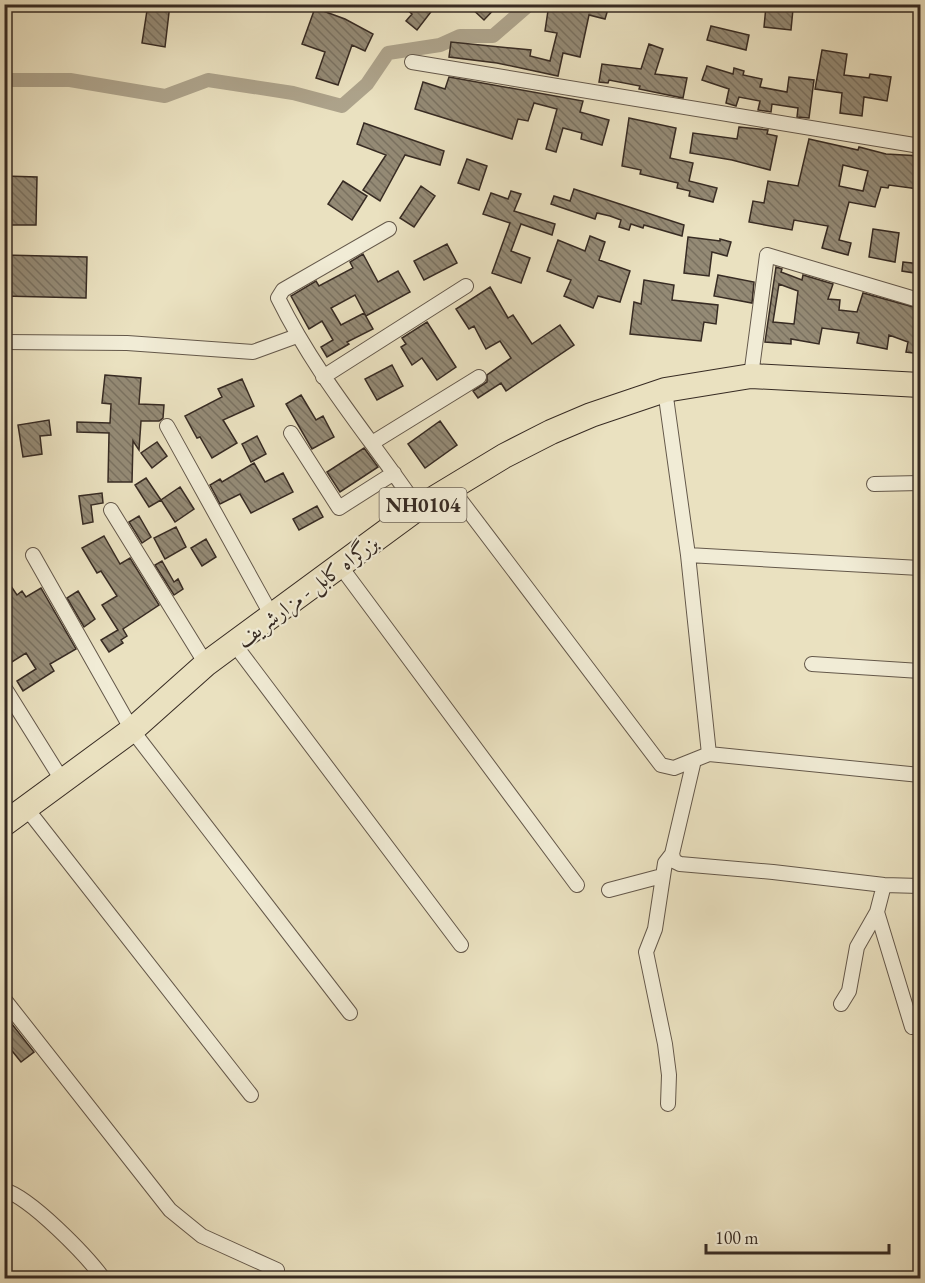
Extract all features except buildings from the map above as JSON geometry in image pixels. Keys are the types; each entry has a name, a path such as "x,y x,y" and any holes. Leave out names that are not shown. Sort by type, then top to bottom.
{"highway":[{"name":"بزرگراه کابل - مزارشریف","path":"4,824 132,730 206,664 341,567 418,508 504,456 551,432 591,415 665,390 751,376 921,385"}],"street":[{"path":"411,62 921,146"},
{"path":"389,230 283,290 278,298 297,336 323,377 418,508"},
{"path":"751,376 767,255 915,299"},
{"path":"323,377 466,286"},
{"path":"4,342 127,343 253,352 297,336"},
{"path":"372,443 479,377"},
{"path":"665,390 688,555 709,754"},
{"path":"167,426 272,616"},
{"path":"291,433 339,508 394,473"},
{"path":"874,484 921,483"},
{"path":"452,489 661,765 674,768 709,754 921,775"},
{"path":"111,510 206,664"},
{"path":"33,555 132,730 350,1013"},
{"path":"688,555 921,567"},
{"path":"341,567 577,885"},
{"path":"235,645 461,945"},
{"path":"813,664 921,671"},
{"path":"4,687 62,780"},
{"path":"668,1104 669,1075 665,1044 646,952 655,929 663,888 664,863 672,854 694,760"},
{"path":"27,809 251,1095"},
{"path":"672,854 674,861 680,864 884,885 921,886"},
{"path":"609,890 662,876"},
{"path":"841,1004 849,991 857,947 877,912 884,885"},
{"path":"877,912 912,1027"},
{"path":"4,999 170,1210 202,1236 277,1270"},
{"path":"4,1190 19,1197 60,1232 103,1278"}],"waterway":[{"path":"4,80 70,80 165,96 208,80 293,93 342,106 367,84 388,53 440,45 460,36 493,36 530,4"}]}
